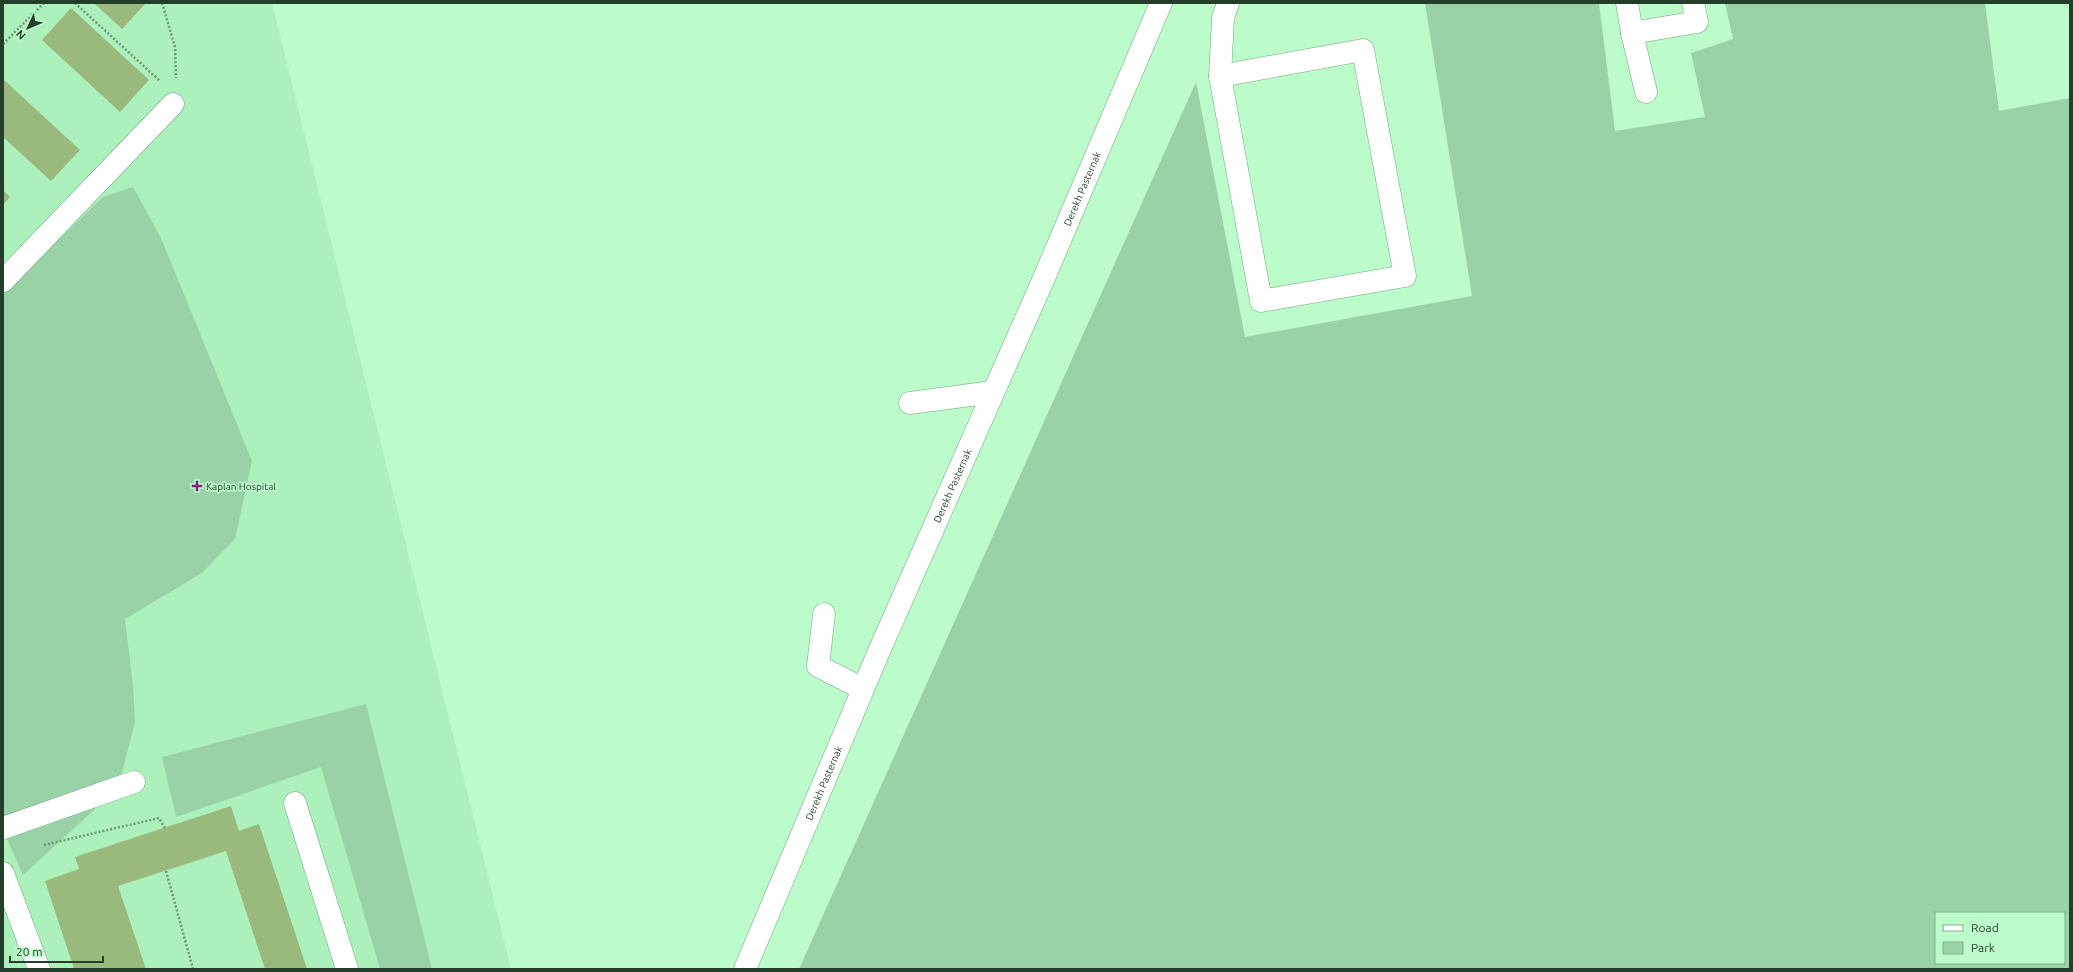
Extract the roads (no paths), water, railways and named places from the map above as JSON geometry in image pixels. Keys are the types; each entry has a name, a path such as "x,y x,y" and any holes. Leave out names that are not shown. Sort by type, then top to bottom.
{"street":[{"name":"Derekh Pasternak","path":"745,969 863,689 1161,3"},
{"path":"1220,76 1363,50 1405,276 1261,301 1220,76 1223,18 1228,3"},
{"path":"1627,3 1632,33 1646,92"},
{"path":"1632,33 1697,22 1693,3"},
{"path":"3,281 174,100"},
{"path":"910,403 993,392"},
{"path":"824,614 818,666 863,689"},
{"path":"3,828 134,782"},
{"path":"295,803 347,969"},
{"path":"3,873 39,969"}],"place":[{"name":"Kaplan Hospital","path":"197,486"}]}
